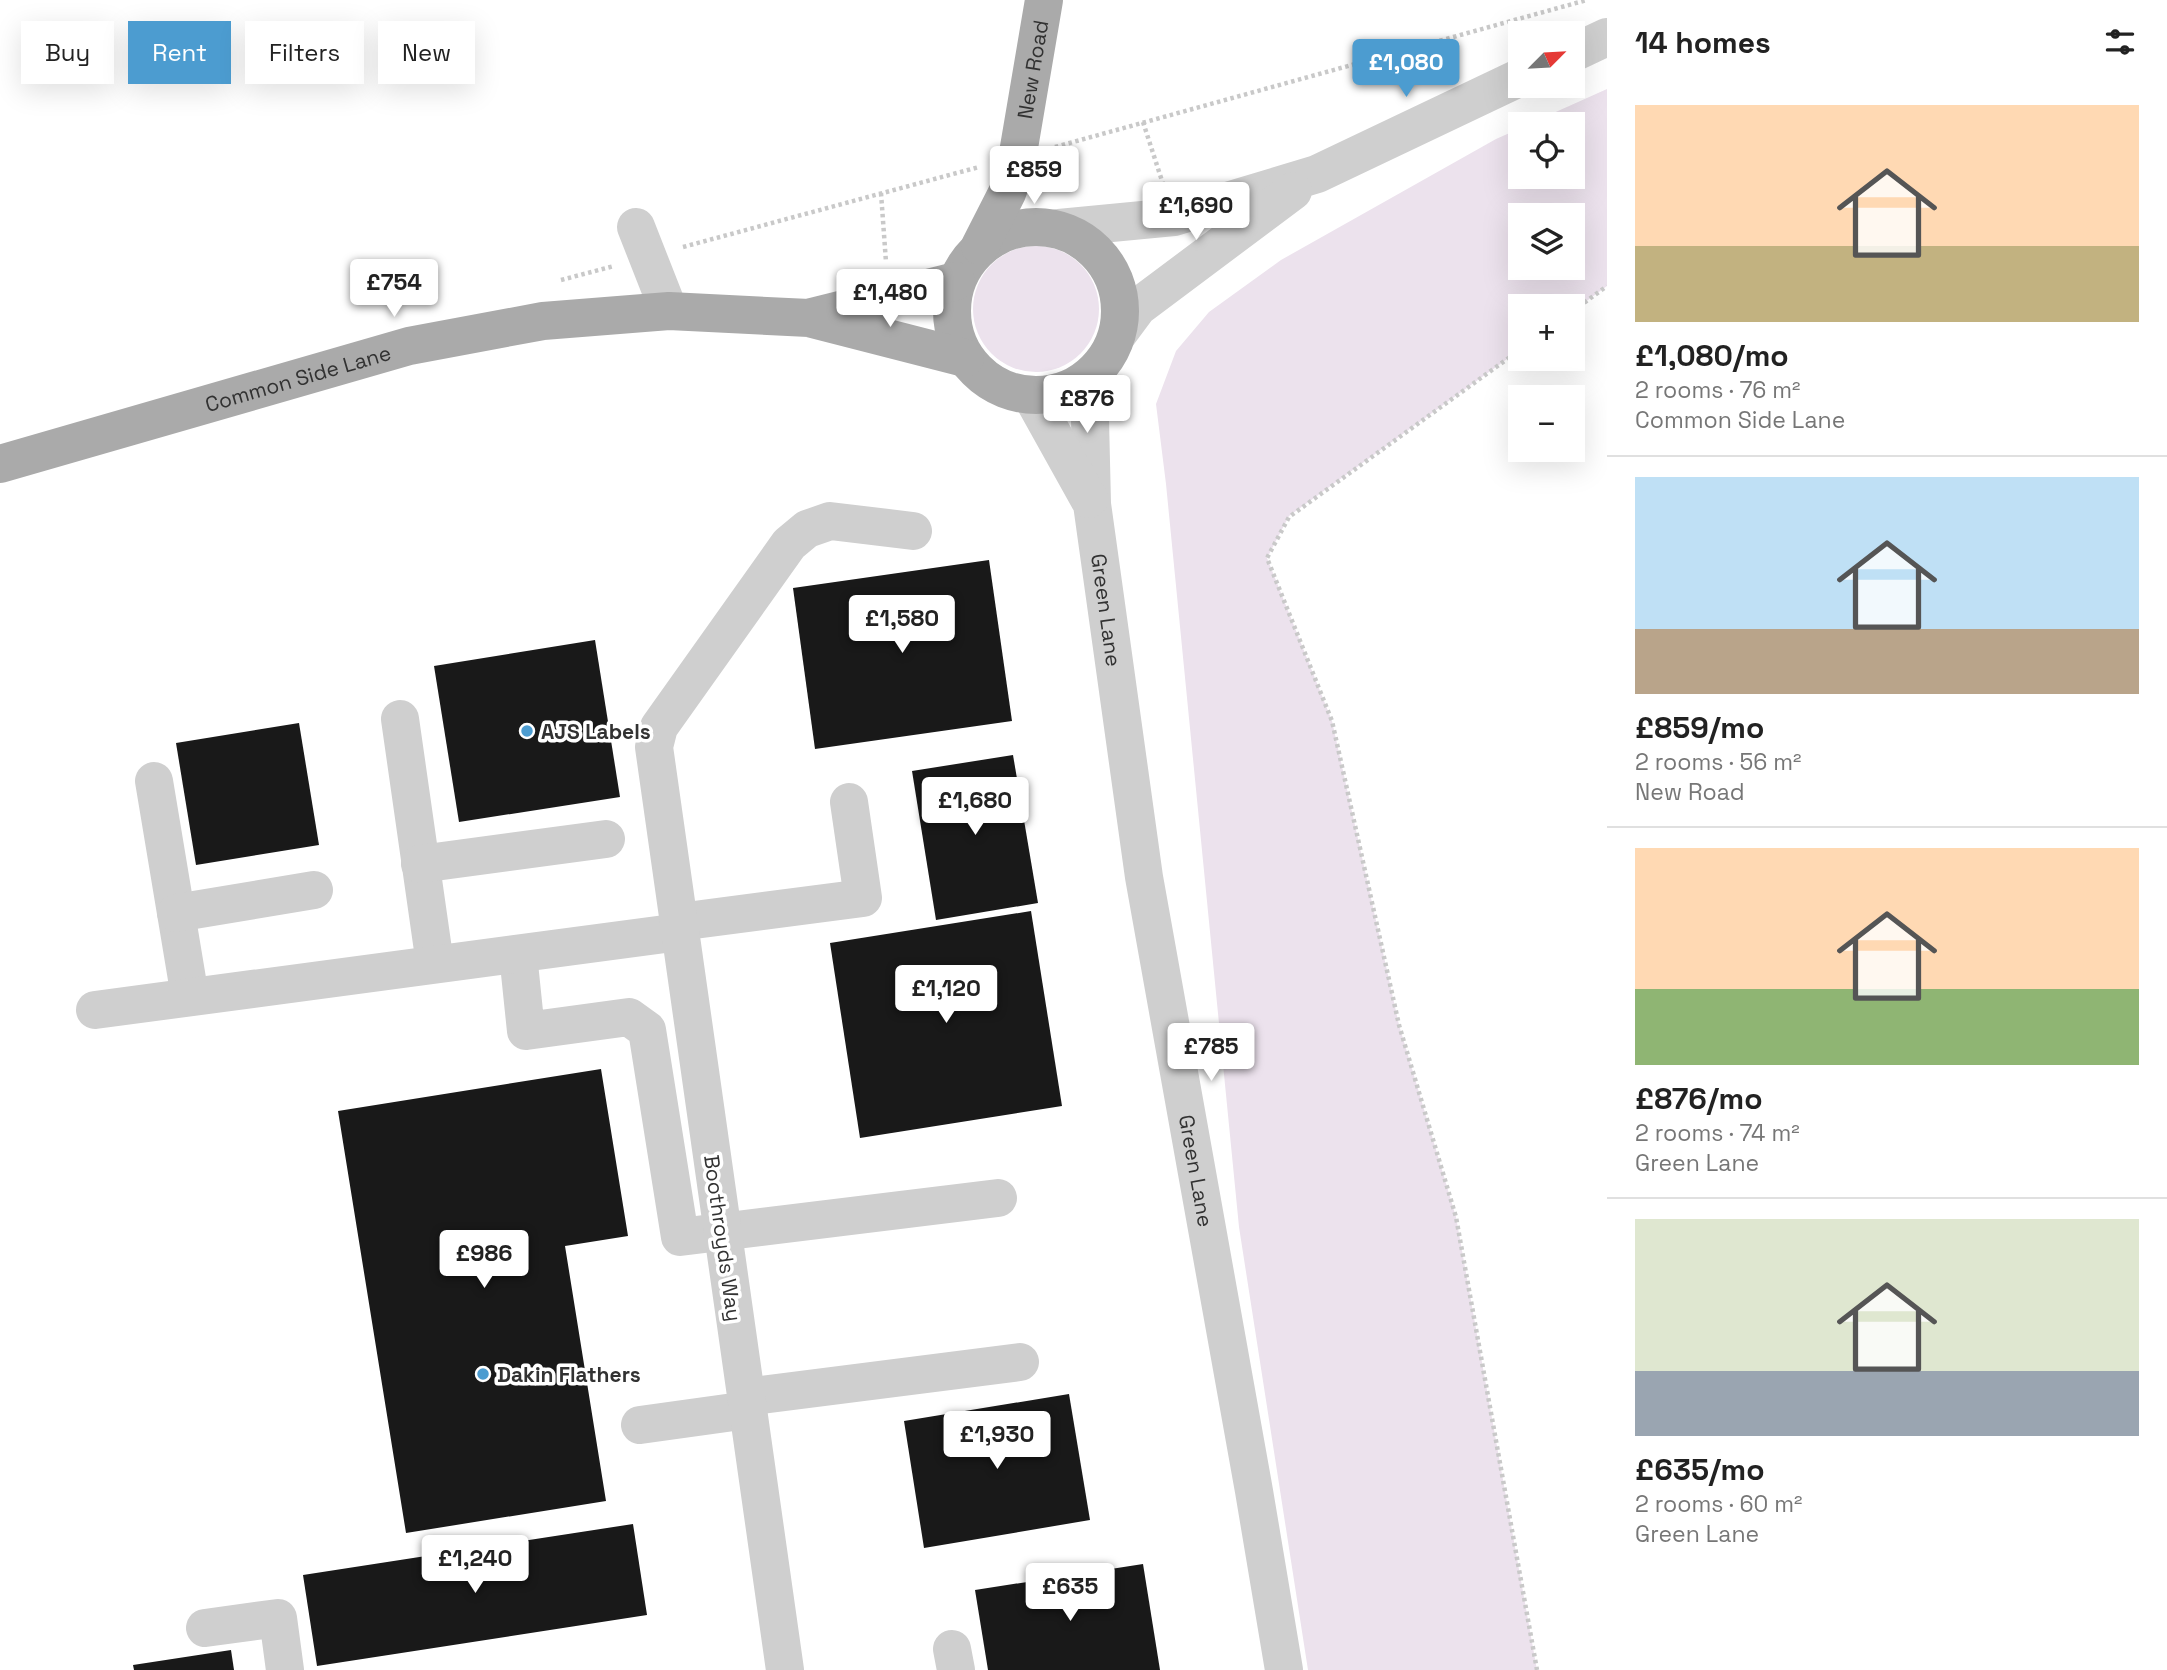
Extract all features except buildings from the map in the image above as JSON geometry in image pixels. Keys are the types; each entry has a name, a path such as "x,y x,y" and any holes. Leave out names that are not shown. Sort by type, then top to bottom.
{"main road":[{"name":"New Road","path":"980,246 1015,171 1044,0"},
{"name":"New Road","path":"1020,141 1045,209 1059,228"},
{"path":"1030,225 1059,228 1094,247 1112,271 1121,299 1118,334 1105,361 1089,377 1063,392 1031,396 1002,389 978,372 965,358 953,330 951,301 956,281 980,246 1005,231 1030,225"},
{"name":"Common Side Lane","path":"809,318 956,281"},
{"name":"Common Side Lane","path":"0,464 409,346 543,321 669,311 809,318 965,358"}],"street":[{"path":"1586,46 1607,37"},
{"path":"1059,228 1174,217 1317,174 1508,83"},
{"path":"1118,334 1138,307 1317,174"},
{"path":"636,227 669,311"},
{"name":"Green Lane","path":"1089,377 1092,504 1144,877 1284,1670"},
{"name":"Green Lane","path":"1031,396 1092,504"},
{"name":"Boothroyds Way","path":"785,1670 654,747 659,727 789,544 807,529 830,521 913,531"},
{"path":"400,719 435,964"},
{"path":"153,781 190,997"},
{"path":"95,1010 518,954 863,898 849,802"},
{"path":"421,864 606,839"},
{"path":"176,914 314,890"},
{"path":"518,954 526,1031 629,1017 647,1030 680,1237 998,1198"},
{"path":"640,1425 747,1404 1020,1362"},
{"path":"205,1628 278,1618 285,1670"}],"path":[{"path":"1143,121 1174,217"},
{"path":"881,193 889,298"},
{"path":"1585,302 1607,286"},
{"path":"1508,358 1289,517 1267,558 1332,721 1399,1025 1457,1217 1537,1670"}],"shaded area":[{"path":"1607,89 1607,286 1585,302 1585,294 1508,294 1508,358 1289,516 1267,558 1332,721 1399,1025 1456,1217 1537,1670 1308,1670 1239,1227 1156,404 1176,351 1209,312 1281,260 1508,134 1508,189 1585,189 1585,112 1556,112"},
{"path":"1036,246 1060,251 1080,265 1094,285 1099,309 1094,333 1080,353 1060,367 1036,372 1012,367 992,353 978,333 973,309 978,285 992,265 1012,251"}],"place":[{"name":"AJS Labels","path":"527,731"},
{"name":"Dakin Flathers","path":"483,1374"}]}
